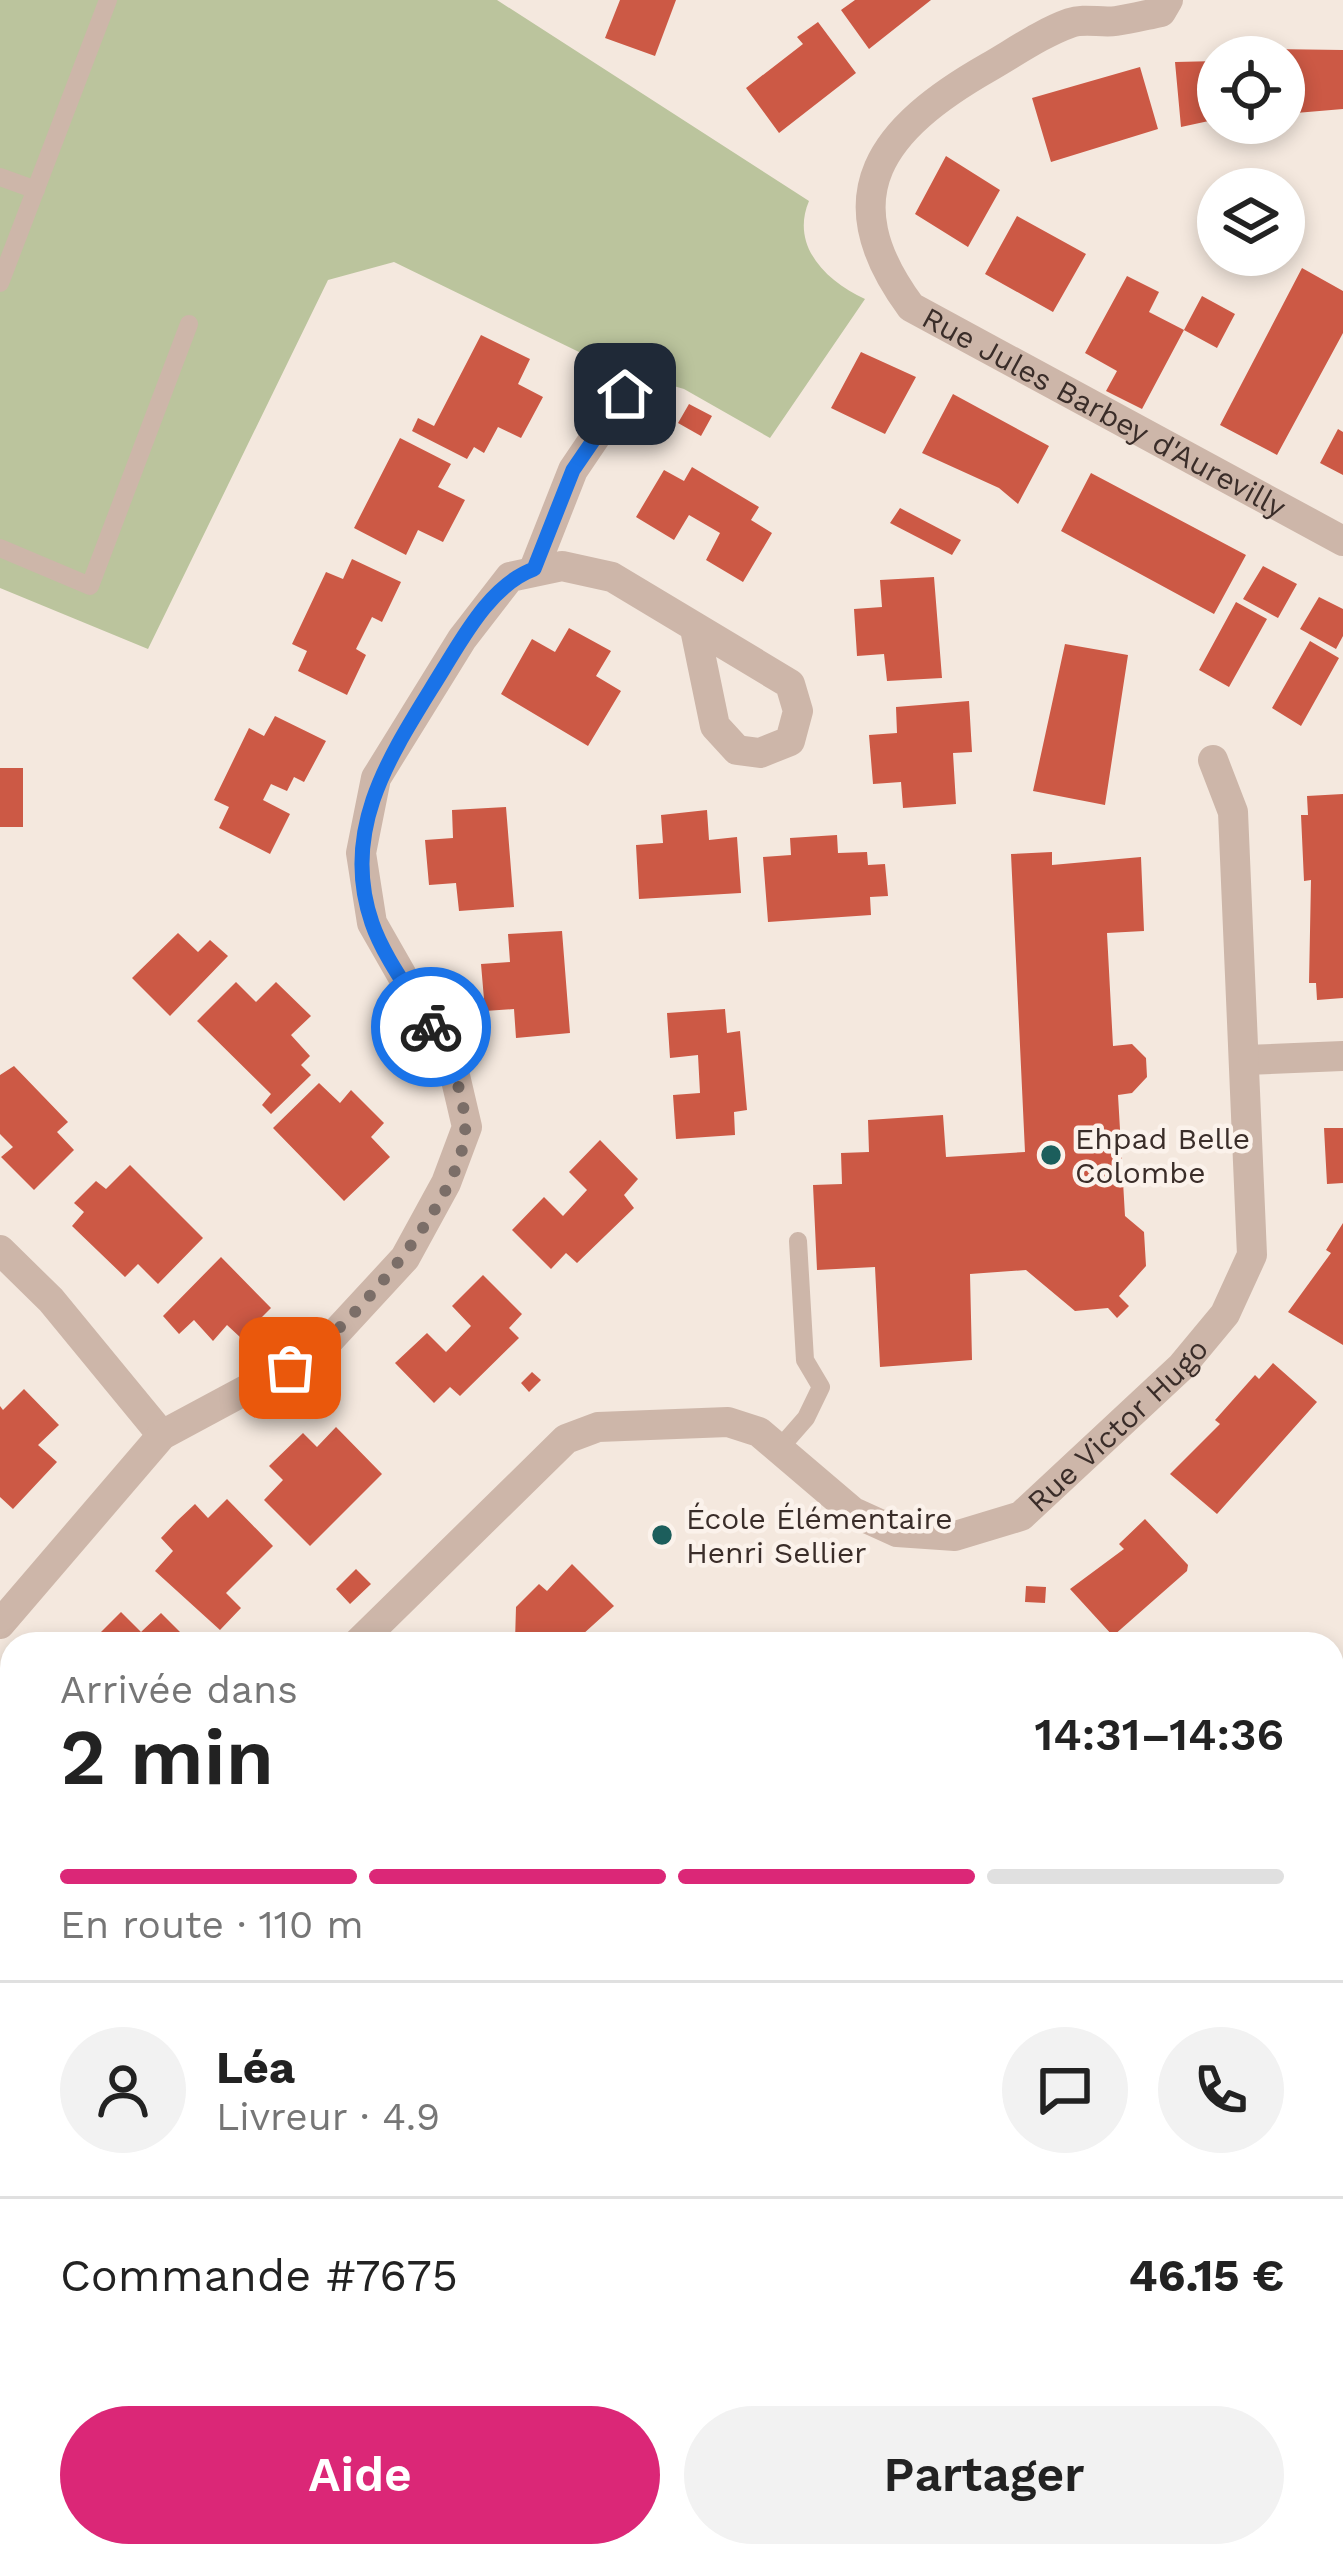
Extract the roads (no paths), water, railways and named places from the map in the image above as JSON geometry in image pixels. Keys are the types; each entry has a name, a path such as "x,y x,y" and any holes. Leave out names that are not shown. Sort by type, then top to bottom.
{"street":[{"name":"Rue Jules Barbey d'Aurevilly","path":"1168,0 1161,11 1114,22 1076,11 922,111 890,148 872,182 870,218 880,265 911,307 1340,531"},
{"path":"534,569 573,470 625,394"},
{"path":"0,1624 162,1435 320,1350 405,1258 446,1183 466,1127 452,1063 372,923 362,853 376,778 462,639 510,577 562,566 612,577 695,628"},
{"name":"Rue Victor Hugo","path":"369,1632 566,1439 598,1427 728,1422 759,1432 853,1512 897,1532 955,1537 1021,1516 1181,1367 1225,1314 1252,1255 1233,812 1213,760"},
{"path":"1246,1060 1343,1056"},
{"path":"0,1250 50,1300 162,1435"}],"lane":[{"path":"0,283 108,0"},
{"path":"0,177 36,190"},
{"path":"0,548 90,586 189,324"},
{"path":"778,1450 806,1418 821,1387 805,1360 798,1241"}],"place":[{"name":"Ehpad Belle Colombe","path":"1051,1155"},
{"name":"École Élémentaire Henri Sellier","path":"662,1535"}]}
